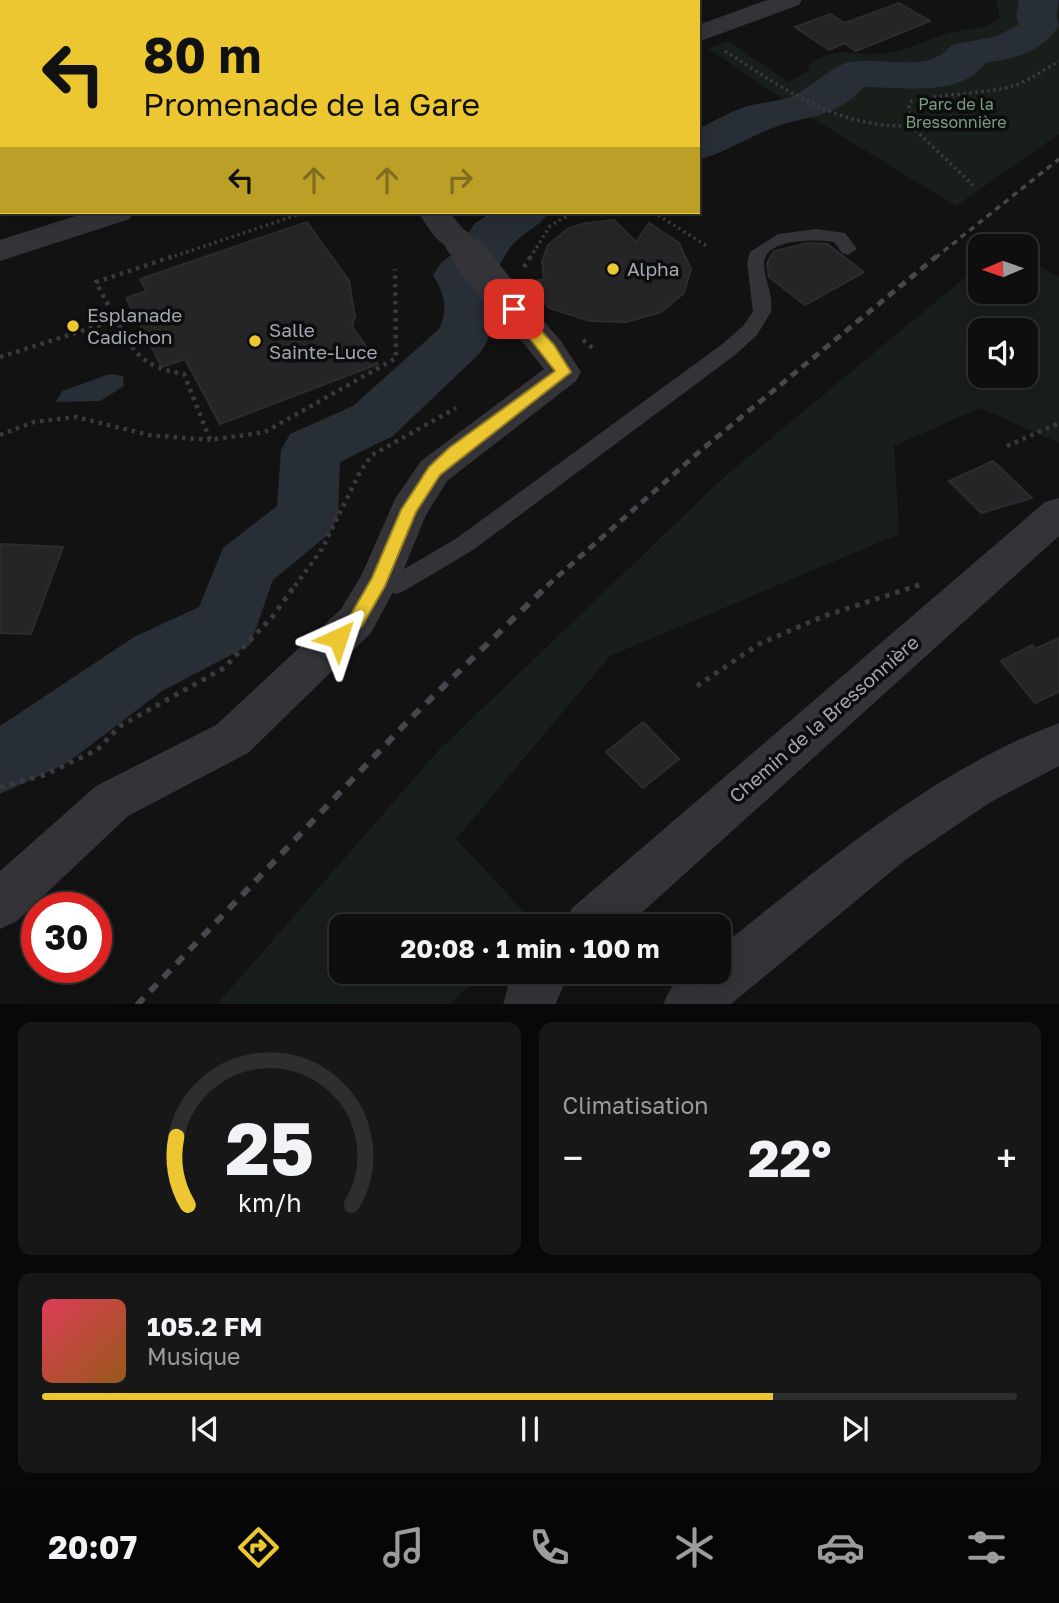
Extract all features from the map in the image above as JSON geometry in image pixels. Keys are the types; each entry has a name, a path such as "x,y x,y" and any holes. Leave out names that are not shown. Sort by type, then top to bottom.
{"street":[{"path":"708,40 790,0"},
{"path":"0,251 113,214"},
{"path":"0,904 112,801 232,739 356,621 379,581 409,510 434,471 455,452 564,372 508,281 459,243 435,214"},
{"name":"Chemin de la Bressonnière","path":"604,914 1059,513"},
{"path":"689,1004 887,845 974,788 1059,743"},
{"path":"529,1004 534,984"}],"lane":[{"path":"379,581 396,585 465,544 728,350 761,314 763,305 754,268 755,256 774,239 816,233 839,237 848,249"}],"path":[{"path":"708,40 821,111 862,124 911,126"},
{"path":"974,187 911,126 909,105 912,101 958,92 994,91 1026,81 1059,61"},
{"path":"211,440 184,374 160,370 135,357 96,282 300,214"},
{"path":"508,281 550,226 571,214"},
{"path":"656,214 707,247"},
{"path":"0,435 34,422 76,418 149,435 211,440 265,432 396,358 395,269"},
{"path":"0,357 116,320"},
{"path":"579,338 595,350"},
{"path":"0,787 44,775 97,750 120,726 224,668 273,616 322,549 360,472 372,456 387,444 456,408"},
{"path":"1007,446 1059,424"},
{"path":"697,686 759,643 824,616 927,583"}],"green space":[{"name":"Parc de la Bressonnière","path":"996,0 1059,0 1059,134 956,206 794,107 708,48 729,41 788,82 807,72 810,63 831,54 888,53 949,33 989,25 1000,18"},
{"path":"1038,265 1059,277 1059,443 980,408 894,446 899,534 610,656 456,839 526,914 329,914 329,984 470,984 451,1004 217,1004 439,750 722,479 968,275 968,304 1038,304"}],"shaded area":[{"path":"110,374 123,376 124,386 100,401 56,402 62,391"}],"building":[{"path":"899,3 930,21 856,51 844,43 829,50 795,27 830,14 845,23"},
{"path":"614,220 636,242 649,223 679,243 691,269 684,293 661,312 626,322 590,321 549,308 528,283 544,279 542,261 548,245 569,228"},
{"name":"Salle Sainte-Luce","path":"307,222 349,281 355,317 352,326 378,364 220,424 185,359 162,367 126,298 146,291 140,279"},
{"path":"808,243 827,244 864,272 805,305 769,277 767,263 774,251"},
{"path":"993,461 1032,498 981,513 949,481"},
{"path":"0,544 63,547 31,634 0,633"},
{"path":"1059,638 1059,692 1035,703 1001,661 1032,645 1035,649"},
{"path":"643,722 679,759 643,788 606,752"}],"waterway":[{"path":"700,145 759,117 803,108 838,89 852,74 940,74 965,61 966,54 1017,43 1034,33 1040,24 1036,16 1039,0"},
{"path":"0,761 22,752 62,727 138,670 226,625 246,566 307,517 311,450 373,421 461,340 471,319 470,293 459,275 481,258 492,235 522,214"}],"railway":[{"path":"935,258 1059,159"},
{"path":"547,586 700,451 937,256"},
{"path":"138,1004 412,717 549,584"}],"place":[{"name":"Alpha","path":"613,269"},
{"name":"Esplanade Cadichon","path":"73,326"},
{"name":"Salle Sainte-Luce","path":"255,341"}],"route":[{"path":"338,638 356,621 379,581 409,510 434,471 455,452 564,372 549,349 514,309"}]}
